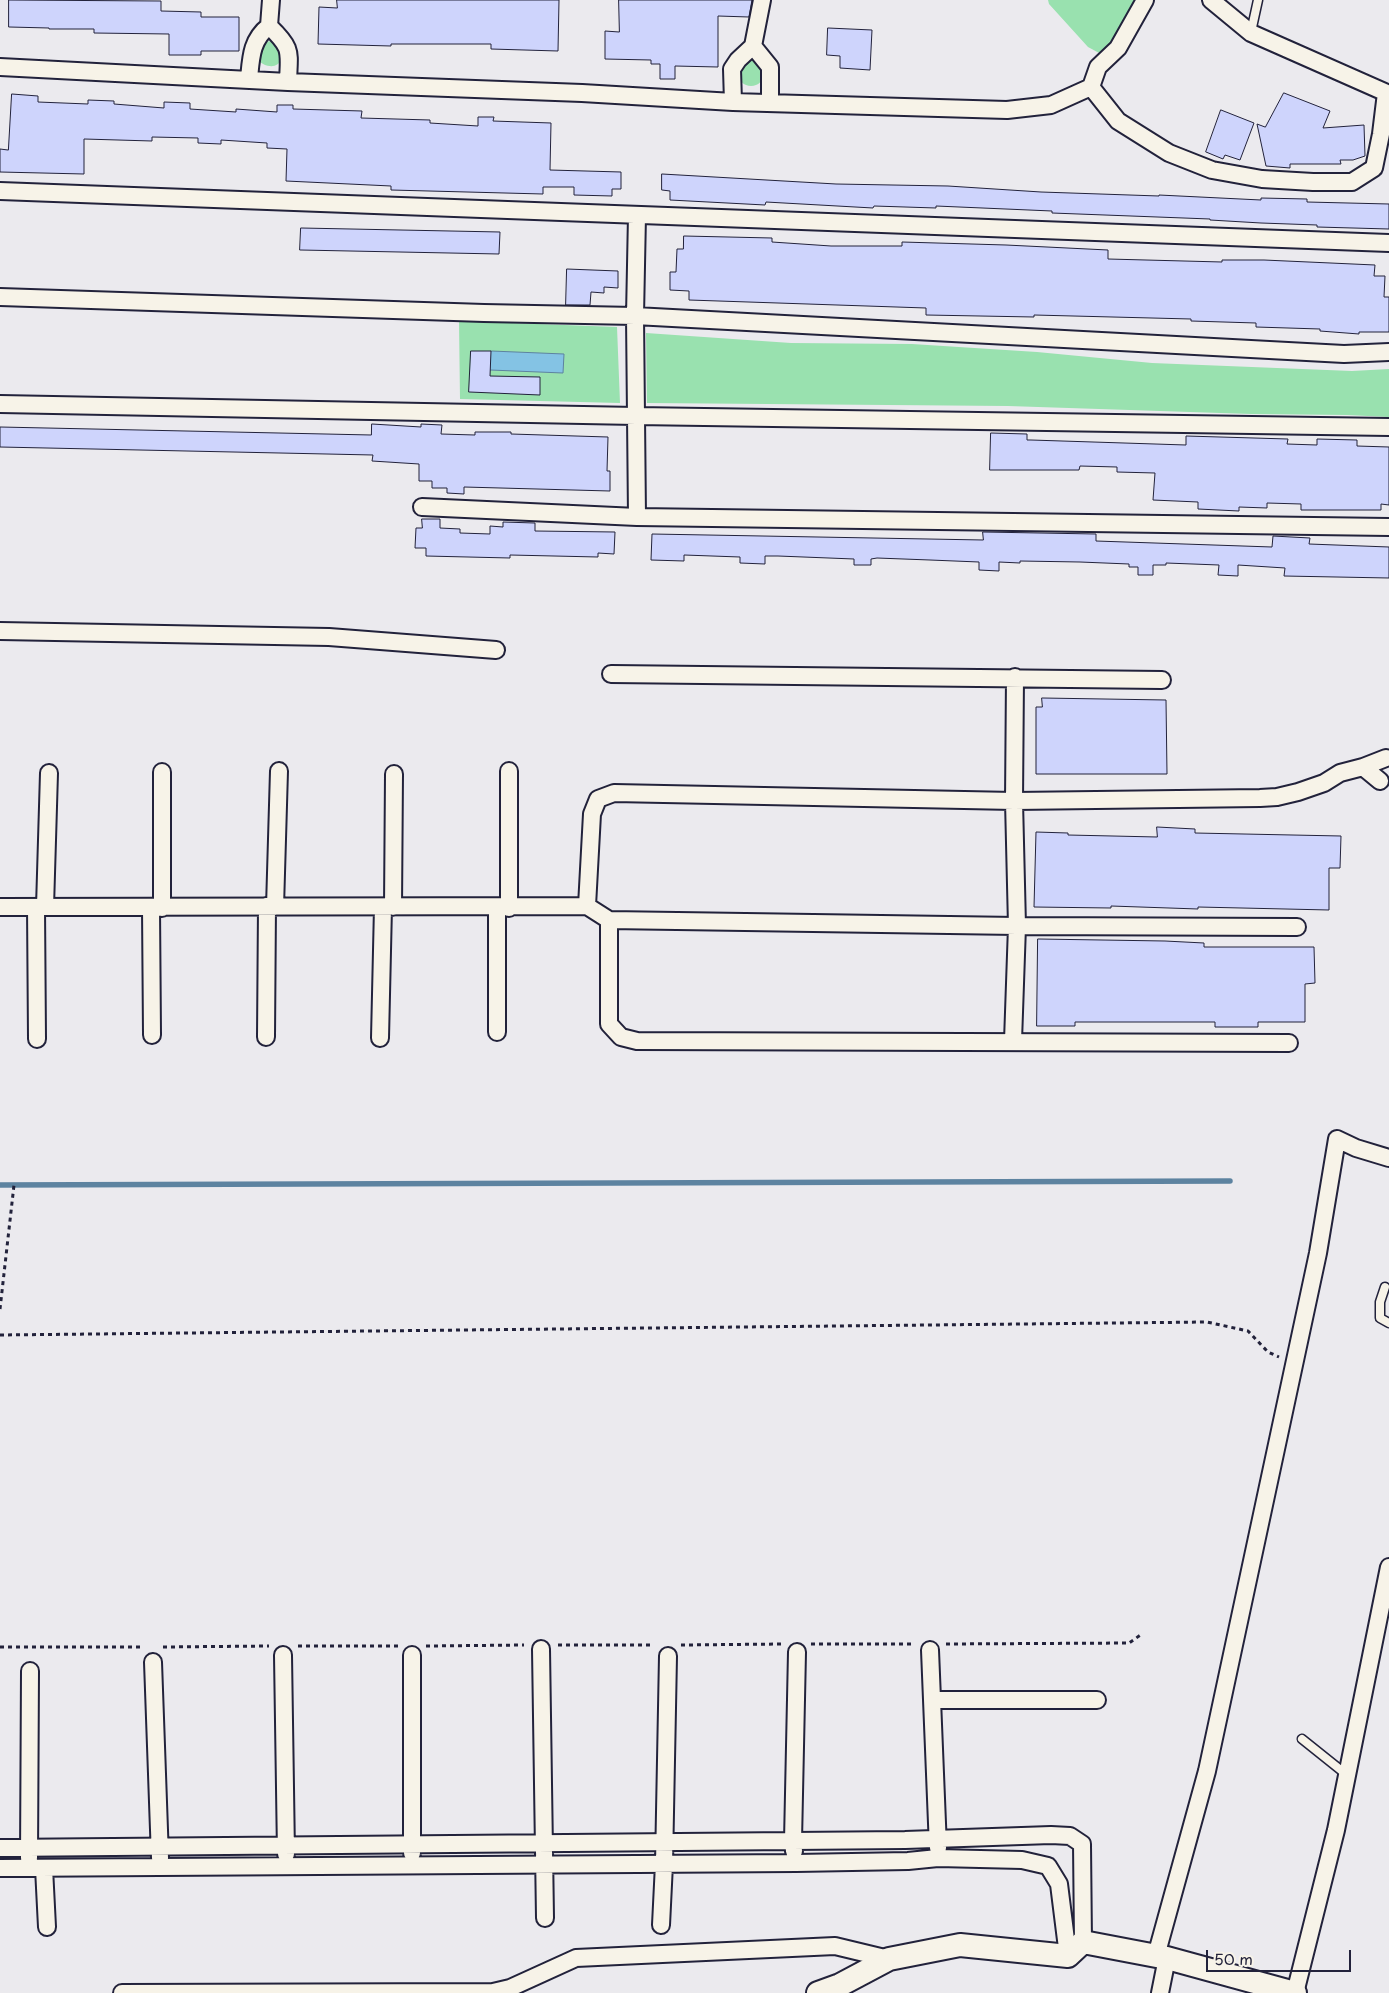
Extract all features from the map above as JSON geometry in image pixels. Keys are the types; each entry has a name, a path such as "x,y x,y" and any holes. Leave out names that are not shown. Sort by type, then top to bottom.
{"street":[{"path":"271,0 269,26 289,49 288,82"},
{"path":"733,102 732,70 738,60 753,46 762,0"},
{"path":"0,66 288,82 582,93 733,102 1007,110 1051,105 1091,87 1098,67 1118,48 1145,0"},
{"path":"1091,87 1118,121 1169,153 1212,170 1262,179 1352,182 1374,168 1382,134 1388,93 1251,33 1211,0"},
{"path":"249,79 252,48 262,31 269,26"},
{"path":"753,46 770,67 770,103"},
{"path":"0,191 1389,243"},
{"path":"637,215 635,316 637,517"},
{"path":"0,297 484,313 635,316 1344,354 1389,352"},
{"path":"0,404 1389,427"},
{"path":"422,507 637,517 1389,526"},
{"path":"0,630 329,637 496,650"},
{"path":"611,674 1162,680"},
{"path":"1013,1041 1017,926 1014,800 1015,677"},
{"path":"587,906 592,814 598,799 614,792 1014,800 1277,797 1324,783 1340,773 1386,758"},
{"path":"1363,767 1380,781"},
{"path":"266,1036 279,771"},
{"path":"497,1032 509,771"},
{"path":"152,1035 162,772"},
{"path":"37,1039 41,907 49,773"},
{"path":"380,1038 394,774"},
{"path":"0,907 503,908 587,906 609,920 1017,926 1297,927"},
{"path":"609,920 610,1024 621,1037 637,1041 1289,1043"},
{"path":"1160,1993 1162,1957 1207,1771 1318,1253 1338,1139 1356,1148 1389,1158"},
{"path":"818,1993 840,1985 889,1959 960,1945 1076,1949 1162,1957 1295,1993 1336,1830 1389,1567"},
{"path":"540,1646 545,1918"},
{"path":"930,1646 938,1858"},
{"path":"796,1864 793,1841 799,1647"},
{"path":"661,1925 669,1648"},
{"path":"281,1649 287,1867"},
{"path":"411,1649 411,1866"},
{"path":"151,1654 160,1868"},
{"path":"30,1671 28,1848 36,1868 47,1927"},
{"path":"932,1700 1097,1700"},
{"path":"0,1848 905,1840 1070,1836 1082,1844 1076,1949"},
{"path":"0,1868 796,1864 908,1861 938,1858 1022,1860 1048,1866 1059,1884 1076,1949"},
{"path":"122,1993 493,1992 510,1988 576,1958 835,1946 889,1959"}],"lane":[{"path":"1251,33 1258,0"},
{"path":"1385,1287 1380,1302 1380,1318 1389,1323"},
{"path":"1302,1739 1347,1775"}],"path":[{"path":"0,1309 14,1185"},
{"path":"0,1336 1207,1322 1248,1331 1268,1352 1294,1364"},
{"path":"160,1647 411,1649 540,1646 669,1648 930,1646 1130,1643 1142,1634"},
{"path":"0,1647 151,1654"}],"green space":[{"path":"1048,0 1145,0 1148,3 1116,62 1088,47 1049,4"},
{"path":"272,41 279,46 281,52 280,62 274,66 267,66 258,60 263,42"},
{"path":"751,60 760,64 764,73 760,82 751,86 742,82 738,73 742,64"},
{"path":"459,321 617,327 620,403 460,399"},
{"path":"646,333 791,343 912,344 1037,352 1152,363 1352,371 1389,369 1389,417 1008,406 647,403"}],"water":[{"path":"491,351 564,354 563,373 490,370"}],"building":[{"path":"9,0 161,1 161,11 201,12 201,17 239,17 239,51 201,51 201,55 169,55 169,34 94,33 94,29 9,27"},
{"path":"337,0 559,0 558,51 491,49 491,44 391,44 391,46 318,44 319,7 337,8"},
{"path":"619,0 752,0 749,17 718,16 718,67 675,66 675,79 660,79 660,64 651,64 651,60 605,59 605,31 619,32"},
{"path":"828,28 872,30 870,70 840,68 840,56 827,55"},
{"path":"1284,93 1330,111 1323,128 1364,125 1365,156 1353,160 1340,160 1341,164 1290,164 1290,168 1266,166 1257,124 1265,127"},
{"path":"12,94 38,96 38,102 88,104 88,100 114,101 114,104 164,108 164,102 190,103 190,109 236,112 236,109 277,112 277,105 293,105 293,109 362,111 361,118 430,120 430,123 478,126 478,117 494,117 493,121 551,123 550,170 621,172 621,189 612,189 612,196 574,195 574,187 543,187 543,194 391,190 391,186 286,181 287,149 267,148 267,143 221,140 221,144 198,143 198,138 152,137 152,141 84,139 84,174 0,172 0,149 8,150"},
{"path":"1221,110 1254,123 1240,160 1225,155 1223,159 1206,152"},
{"path":"662,174 836,184 948,186 1041,192 1261,200 1261,198 1307,199 1307,202 1389,204 1389,229 1317,227 1317,225 1210,219 936,206 936,208 874,206 873,208 766,202 765,205 670,200 670,191 662,190"},
{"path":"301,228 500,232 499,254 300,250"},
{"path":"684,236 772,238 772,242 831,246 902,246 902,242 1108,250 1108,259 1222,262 1222,260 1264,260 1375,265 1374,276 1385,276 1384,297 1389,297 1389,332 1359,332 1359,334 1320,331 1320,329 1256,327 1256,323 1191,321 1191,319 1034,315 1034,317 926,315 926,308 689,300 689,291 670,290 670,272 676,272 677,249 683,249"},
{"path":"567,269 618,271 618,288 604,287 604,293 591,292 590,305 566,305"},
{"path":"471,351 491,351 490,376 540,377 540,395 469,392"},
{"path":"372,424 421,427 421,424 442,425 441,434 475,435 475,432 511,432 511,434 608,437 607,471 610,471 610,491 464,487 464,494 447,493 447,488 432,488 432,481 419,481 419,464 372,461 373,455 0,447 0,427 371,435"},
{"path":"991,433 1027,434 1027,440 1186,445 1186,436 1288,439 1287,444 1317,445 1317,439 1357,440 1357,446 1389,447 1389,505 1381,504 1381,510 1301,510 1301,504 1267,503 1267,508 1239,507 1239,511 1198,509 1198,502 1153,500 1155,473 1117,472 1117,467 1080,466 1079,470 990,470"},
{"path":"422,519 440,519 440,528 460,529 460,533 490,534 490,526 503,527 503,522 535,523 535,531 615,532 614,554 598,553 598,557 510,555 510,558 426,556 426,548 415,548 416,528 422,528"},
{"path":"983,532 1096,534 1096,541 1272,547 1273,536 1310,538 1309,544 1389,547 1389,578 1284,576 1285,568 1238,565 1238,576 1218,575 1219,565 1166,563 1166,565 1153,565 1153,575 1138,575 1138,567 1129,567 1129,564 1080,562 999,562 999,571 979,570 979,562 877,558 871,559 871,565 854,565 854,559 778,556 765,556 765,564 740,563 740,557 684,555 684,561 651,560 652,534 983,540"},
{"path":"1042,698 1166,700 1167,774 1036,774 1036,707 1042,707"},
{"path":"1157,827 1195,829 1195,833 1341,836 1340,868 1329,868 1329,910 1111,906 1111,908 1034,907 1036,832 1068,833 1068,835 1157,837"},
{"path":"1038,939 1165,941 1204,943 1204,947 1314,947 1315,983 1305,984 1305,1022 1258,1022 1258,1027 1215,1027 1215,1022 1075,1022 1075,1026 1037,1026"}],"waterway":[{"path":"0,1185 1230,1181"}]}
